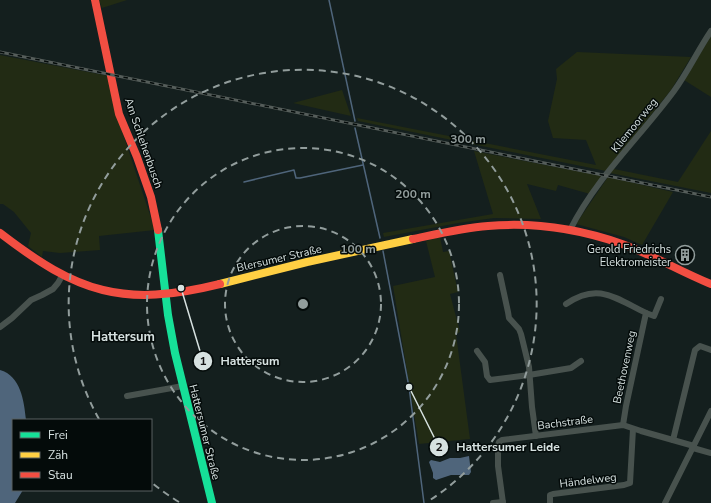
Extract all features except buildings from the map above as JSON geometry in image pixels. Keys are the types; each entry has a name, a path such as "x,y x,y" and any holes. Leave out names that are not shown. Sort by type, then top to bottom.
{"main road":[{"name":"Am Schlehenbusch","path":"95,0 119,114 137,157 151,197 158,230 166,295"},
{"name":"Blersumer Straße","path":"0,233 31,257 62,276 89,287 111,292 145,296 166,295 191,291 307,262 456,230 499,225 541,226 570,230 614,242 711,284"},
{"name":"Hattersumer Straße","path":"166,295 175,353 212,503"}],"street":[{"name":"Kliemoorweg","path":"570,230 606,175 675,90 711,31"},
{"path":"500,275 509,318 519,329 521,334 530,375 536,436"},
{"path":"0,327 31,300 53,289 62,276"},
{"path":"566,304 577,297 603,293 654,316 661,299"},
{"name":"Beethovenweg","path":"623,425 646,313"},
{"path":"673,440 695,350 700,346 711,350"},
{"path":"477,351 485,362 487,376 490,380 571,368 581,361"},
{"path":"127,396 183,386"},
{"path":"665,503 711,411"},
{"name":"Bachstraße","path":"503,502 498,466 498,445 502,440 623,425 711,453"},
{"name":"Händelweg","path":"550,503 550,495 553,494 630,483 633,429"},
{"path":"493,503 503,502"}],"green space":[{"path":"99,0 127,0 102,8"},
{"path":"711,36 711,97 684,80"},
{"path":"577,52 691,57 671,90 606,171 358,121 357,118 596,165 586,140 553,138 548,121 557,79 556,69"},
{"path":"0,55 109,76 116,113 155,230 99,236 100,250 60,253 43,251 42,257 28,246 31,233 14,212 3,204 0,204"},
{"path":"342,90 351,116 293,103"},
{"path":"711,131 711,193 610,173 614,169 678,182"},
{"path":"474,151 602,176 590,194 558,185 556,191 527,184 541,219 494,218 458,223 384,237 383,233 493,214"},
{"path":"608,177 673,192 642,245 624,237 576,224"},
{"path":"440,237 443,252 449,251 458,292 450,294 460,332 456,334 470,439 419,444 393,286 435,277 426,241"}],"water":[{"path":"0,370 7,373 17,383 24,405 26,419 12,419 12,491 22,491 15,503 0,503"},
{"path":"469,456 471,472 469,475 451,475 436,480 433,478 433,473 429,462 431,460 440,462 450,458"}],"waterway":[{"path":"329,0 355,121"},
{"path":"355,128 380,238"},
{"path":"244,182 294,170 296,178 300,178 363,165"},
{"path":"383,251 409,387 424,503"}],"railway":[{"path":"0,52 711,197"}],"traffic: fast":[{"path":"158,230 168,315 175,353 212,503"}],"traffic: slow":[{"path":"220,284 307,262 413,239"}],"traffic: jam":[{"path":"95,0 119,114 137,157 151,197 158,230"},
{"path":"413,239 488,226 522,225 556,228 589,234 622,244 645,253 711,284"},
{"path":"0,233 54,270 78,282 103,290 128,294 156,295 220,284"}],"place":[{"name":"Gerold Friedrichs Elektromeister","path":"685,255"},
{"name":"Hattersum","path":"181,288"},
{"name":"Hattersumer Leide","path":"409,387"}],"district":[{"name":"Hattersum","path":"123,336"}]}
